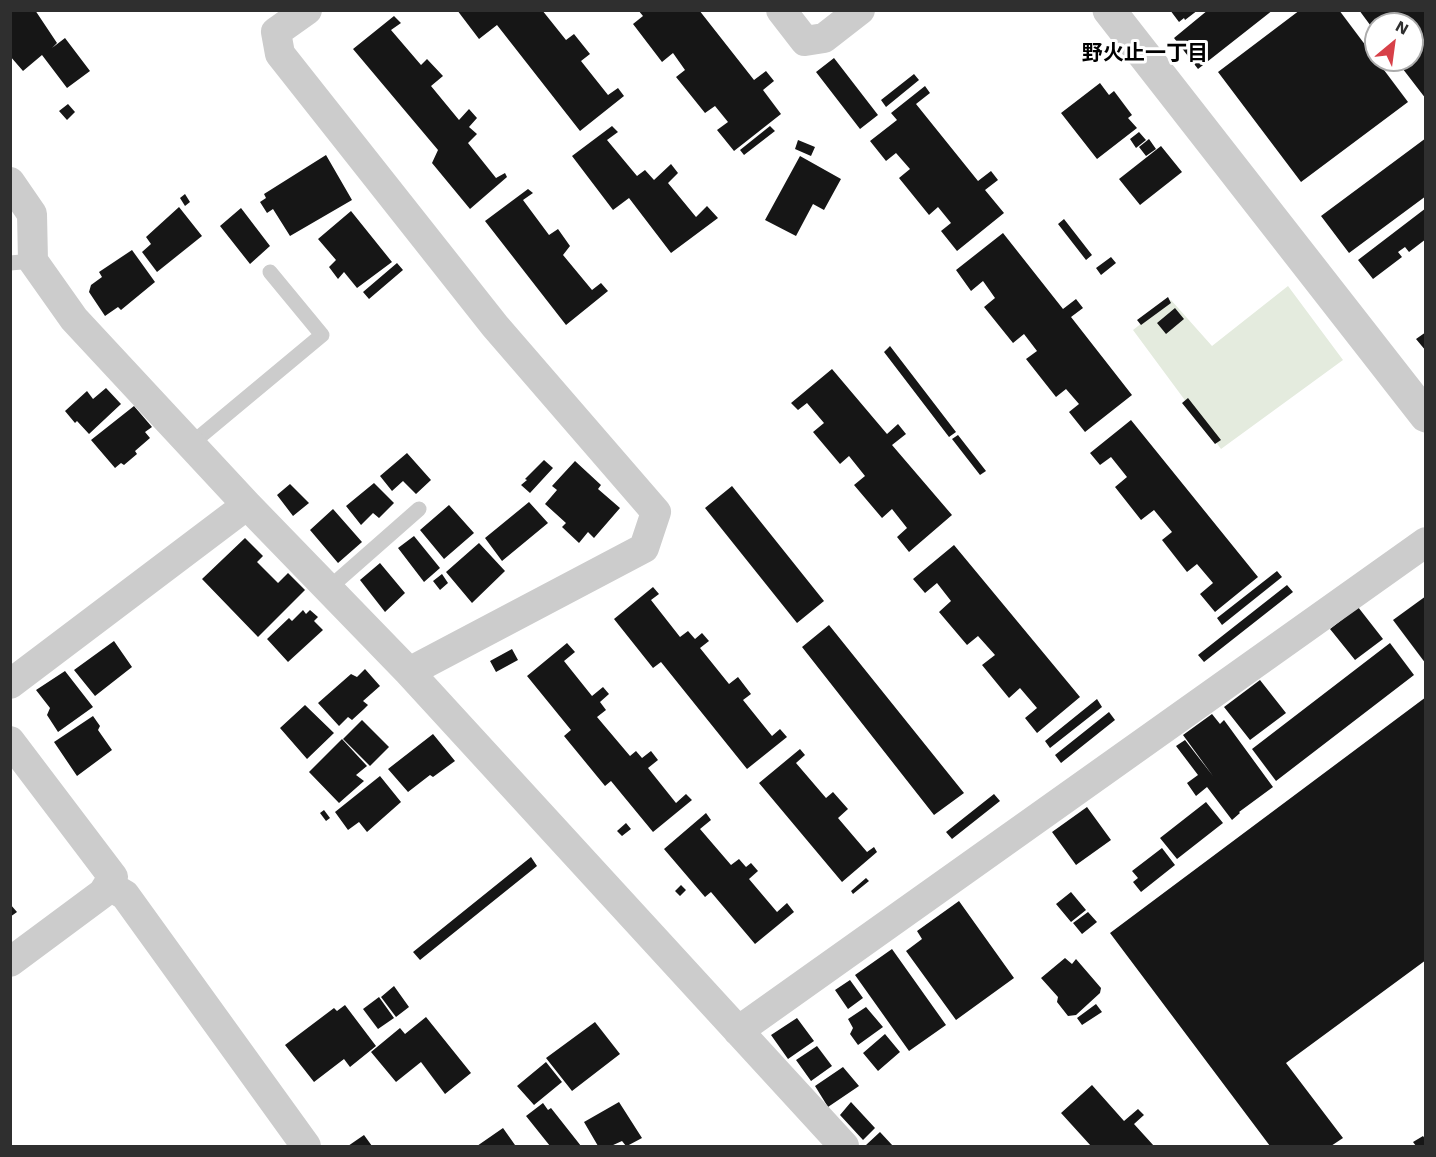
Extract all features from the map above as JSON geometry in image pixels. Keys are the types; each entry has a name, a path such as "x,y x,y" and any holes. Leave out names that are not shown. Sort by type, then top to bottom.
{"street":[{"path":"307,10 276,32 279,54 495,326 656,512 644,548 409,672"},
{"path":"781,10 805,41 824,38 860,10"},
{"path":"1109,10 1425,416"},
{"path":"10,182 32,214 22,262 246,505 409,672 844,1146"},
{"path":"10,684 246,505"},
{"path":"738,1031 1425,542"},
{"path":"10,741 113,877 103,893 10,962"},
{"path":"108,885 125,895 306,1146"}],"lane":[{"path":"191,444 321,335 270,272"},
{"path":"328,589 418,509"}],"shaded area":[{"path":"1288,286 1343,360 1221,449 1133,330 1171,300 1212,346"}],"building":[{"path":"10,10 35,10 57,43 52,48 65,38 90,71 67,88 42,55 23,71 10,56"},
{"path":"457,10 542,10 566,40 574,34 590,54 581,61 608,95 618,88 624,96 580,131 497,25 479,39"},
{"path":"638,10 699,10 754,80 766,71 774,81 763,90 781,114 734,151 717,130 728,122 715,106 705,113 676,77 685,70 673,53 662,62 633,24 643,16"},
{"path":"1170,10 1198,10 1179,22"},
{"path":"1208,10 1273,10 1198,69 1174,38"},
{"path":"1300,10 1339,10 1364,43 1364,72 1386,72 1408,102 1301,182 1218,72"},
{"path":"1359,10 1426,10 1426,99 1405,72 1424,72 1424,12 1364,12 1364,17"},
{"path":"394,16 401,23 391,30 421,65 427,59 443,76 431,86 459,120 469,109 477,118 469,127 477,134 468,143 496,178 505,173 507,177 470,209 432,163 438,150 353,49"},
{"path":"834,58 878,115 860,129 816,72"},
{"path":"914,74 919,80 886,107 881,100"},
{"path":"1100,83 1109,95 1114,91 1132,115 1128,118 1137,128 1097,159 1061,113"},
{"path":"925,86 930,93 916,104 978,181 991,171 998,180 985,190 1004,213 957,251 941,231 951,223 938,207 929,215 899,178 910,169 896,153 886,161 870,141 897,120 891,113"},
{"path":"68,104 75,112 67,120 59,111"},
{"path":"612,126 618,132 607,140 637,176 645,170 654,180 671,164 678,173 668,183 696,217 707,206 718,218 671,253 629,198 613,210 572,156"},
{"path":"770,126 775,131 744,155 740,150"},
{"path":"1139,132 1146,140 1136,148 1130,139"},
{"path":"1426,138 1426,196 1349,253 1321,216"},
{"path":"1149,139 1156,149 1146,156 1139,147"},
{"path":"798,140 815,147 811,156 795,149"},
{"path":"1161,146 1182,172 1140,205 1119,179"},
{"path":"326,155 352,200 290,236 273,209 267,213 260,202 266,198 264,194"},
{"path":"800,156 841,179 824,210 813,204 796,236 765,220"},
{"path":"528,189 533,193 523,200 549,235 558,229 570,246 563,255 592,290 601,283 608,291 566,325 485,221"},
{"path":"185,194 190,202 185,206 180,198"},
{"path":"179,207 202,236 157,272 142,252 151,244 146,237"},
{"path":"241,208 270,246 250,264 220,226"},
{"path":"1426,208 1426,239 1409,252 1405,247 1398,252 1402,257 1373,279 1358,260"},
{"path":"351,211 392,262 357,288 344,272 338,279 329,267 336,260 318,239"},
{"path":"1064,219 1092,255 1086,260 1058,224"},
{"path":"1003,233 1063,309 1076,299 1083,308 1071,317 1132,395 1085,432 1069,412 1079,404 1066,389 1056,397 1026,359 1037,351 1024,334 1013,343 984,307 995,298 983,281 971,291 956,270"},
{"path":"132,250 155,282 121,310 118,307 105,316 89,292 91,285 102,277 99,272"},
{"path":"1111,257 1116,263 1101,275 1096,268"},
{"path":"397,263 403,270 369,299 363,292"},
{"path":"1168,297 1171,303 1141,325 1137,320"},
{"path":"1175,308 1184,319 1166,334 1157,323"},
{"path":"1426,332 1426,351 1416,339"},
{"path":"890,346 956,432 949,437 884,352"},
{"path":"832,369 887,434 898,424 906,434 892,445 952,515 909,552 897,537 907,528 892,509 882,518 854,485 865,476 849,456 840,464 813,432 824,423 807,403 798,410 791,403"},
{"path":"106,388 121,404 89,434 65,411 87,391 93,399"},
{"path":"1188,398 1221,440 1215,444 1182,403"},
{"path":"134,406 152,427 145,432 150,438 135,451 137,454 124,465 121,463 115,468 91,440"},
{"path":"1131,420 1258,577 1215,612 1200,594 1213,583 1197,564 1187,572 1162,540 1172,532 1154,510 1141,520 1115,487 1127,477 1111,457 1100,465 1090,453"},
{"path":"958,435 986,471 980,475 952,439"},
{"path":"407,453 431,480 416,494 403,481 392,491 380,476"},
{"path":"544,460 553,468 530,493 521,485"},
{"path":"575,461 601,485 598,489 620,508 594,538 588,532 579,543 562,527 566,523 545,504 557,490 552,486"},
{"path":"374,483 394,503 379,518 373,513 361,525 346,506"},
{"path":"290,484 309,503 293,516 277,495"},
{"path":"732,486 824,601 797,623 705,508"},
{"path":"529,502 548,523 502,561 485,538"},
{"path":"449,505 474,533 444,559 420,530"},
{"path":"333,509 362,542 338,563 310,530"},
{"path":"414,536 440,568 424,582 398,548"},
{"path":"245,538 263,556 257,562 278,583 288,573 305,590 258,637 202,579"},
{"path":"479,543 505,571 472,603 446,572"},
{"path":"954,545 1080,697 1037,733 1025,718 1037,708 1020,688 1009,698 982,665 995,655 978,636 967,645 939,612 951,601 937,583 925,593 913,579"},
{"path":"380,563 405,593 385,612 360,580"},
{"path":"1277,571 1282,577 1222,625 1217,618"},
{"path":"442,574 448,583 440,590 433,581"},
{"path":"1287,585 1293,592 1204,662 1198,655"},
{"path":"653,587 659,594 651,600 680,637 688,631 695,639 702,633 709,641 700,648 729,684 738,677 751,694 743,700 772,736 780,729 787,737 747,769 661,662 653,668 614,619"},
{"path":"1426,596 1426,664 1393,620"},
{"path":"1358,607 1383,639 1355,660 1330,629"},
{"path":"303,610 306,614 310,610 318,617 314,621 323,630 288,662 267,639 289,618 292,621"},
{"path":"829,625 964,793 934,815 802,647"},
{"path":"114,641 132,667 95,696 74,670"},
{"path":"567,643 575,652 564,661 592,696 603,687 609,694 600,702 606,710 597,717 630,756 636,751 642,758 651,751 658,760 648,768 676,803 686,794 692,800 653,832 611,781 605,786 564,736 571,730 527,676"},
{"path":"1390,643 1414,675 1276,781 1252,749"},
{"path":"512,649 518,660 496,672 490,661"},
{"path":"365,669 380,686 363,701 368,705 364,709 352,720 348,717 339,726 318,703 351,674 357,677"},
{"path":"65,671 93,707 58,732 47,715 50,708 36,690"},
{"path":"1260,680 1286,713 1250,740 1224,707"},
{"path":"1426,697 1426,960 1286,1063 1343,1138 1331,1146 1270,1146 1110,933"},
{"path":"1097,699 1102,707 1050,748 1045,741"},
{"path":"305,705 334,733 307,759 280,728"},
{"path":"1109,712 1115,720 1061,763 1055,755"},
{"path":"1212,714 1220,724 1224,720 1273,787 1239,812 1232,820 1207,787 1196,796 1187,783 1198,775 1176,746 1185,740 1213,776 1183,735"},
{"path":"93,716 100,726 98,730 112,750 77,776 54,742"},
{"path":"362,720 389,747 370,766 343,739"},
{"path":"433,734 455,761 433,777 430,775 408,792 388,769"},
{"path":"342,739 367,766 356,775 364,781 339,803 309,772"},
{"path":"800,749 805,755 796,763 826,798 833,792 848,809 838,818 867,852 874,847 877,852 842,882 759,783"},
{"path":"380,776 401,802 367,832 359,822 348,830 335,812"},
{"path":"994,794 1000,801 952,839 946,832"},
{"path":"1206,802 1223,823 1177,859 1160,838"},
{"path":"1087,807 1111,840 1076,865 1052,832"},
{"path":"324,810 330,818 326,821 320,813"},
{"path":"706,813 711,820 700,829 731,865 739,859 746,867 751,863 758,871 749,879 777,912 787,903 794,912 755,944 711,892 705,897 664,849"},
{"path":"626,823 631,829 622,836 617,831"},
{"path":"1162,848 1175,865 1141,892 1133,882 1138,878 1132,871"},
{"path":"531,857 537,866 420,960 413,952"},
{"path":"866,878 869,881 853,894 851,891"},
{"path":"681,885 686,890 680,896 675,891"},
{"path":"1071,892 1086,910 1071,922 1056,904"},
{"path":"959,901 1014,978 956,1020 906,951 922,939 917,931"},
{"path":"10,904 17,912 10,917"},
{"path":"1088,912 1097,922 1082,934 1073,923"},
{"path":"892,949 946,1025 909,1051 855,975"},
{"path":"1065,958 1072,964 1076,959 1101,988 1100,993 1076,1015 1068,1016 1057,1002 1058,997 1041,978"},
{"path":"850,980 863,998 848,1009 835,990"},
{"path":"394,986 409,1007 396,1017 381,997"},
{"path":"379,997 394,1018 378,1029 363,1009"},
{"path":"1096,1004 1102,1012 1082,1025 1077,1018"},
{"path":"345,1005 376,1046 350,1067 344,1059 314,1082 285,1045 334,1008 337,1011"},
{"path":"866,1007 883,1027 858,1045 850,1034 853,1028 848,1019"},
{"path":"426,1017 471,1073 445,1094 421,1062 396,1082 371,1052 400,1028 405,1034"},
{"path":"797,1018 814,1041 788,1059 771,1035"},
{"path":"595,1022 620,1054 572,1091 546,1058"},
{"path":"885,1034 900,1052 878,1071 863,1053"},
{"path":"817,1046 832,1066 811,1081 796,1060"},
{"path":"546,1062 562,1082 534,1105 517,1086"},
{"path":"843,1067 859,1086 828,1107 815,1086"},
{"path":"1092,1085 1124,1121 1138,1109 1144,1115 1134,1124 1154,1146 1091,1146 1061,1113"},
{"path":"619,1102 642,1138 627,1146 622,1141 611,1146 598,1146 584,1122"},
{"path":"851,1102 875,1128 863,1140 840,1115"},
{"path":"543,1103 548,1110 551,1108 581,1146 550,1146 526,1116"},
{"path":"503,1128 515,1145 477,1146"},
{"path":"880,1132 893,1146 866,1145"},
{"path":"364,1135 372,1146 348,1146"},
{"path":"1423,1136 1426,1146 1416,1146 1413,1142"}],"district":[{"name":"野火止一丁目","path":"1145,54"}]}
